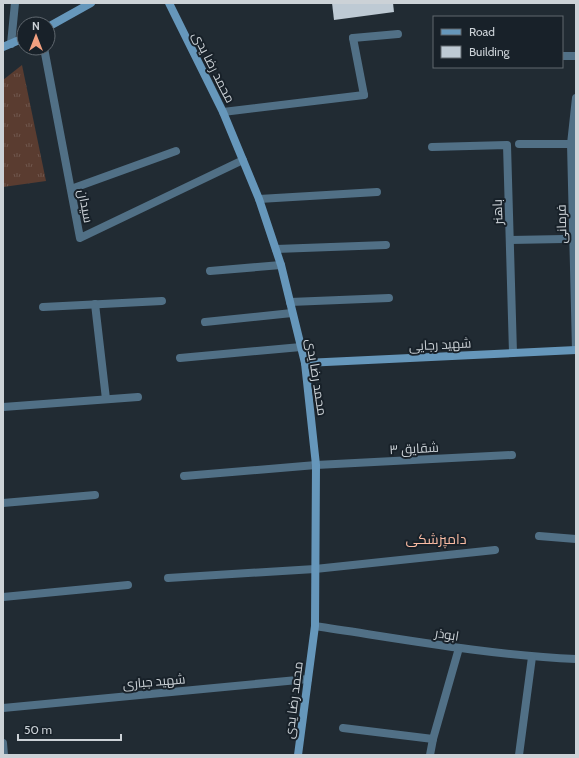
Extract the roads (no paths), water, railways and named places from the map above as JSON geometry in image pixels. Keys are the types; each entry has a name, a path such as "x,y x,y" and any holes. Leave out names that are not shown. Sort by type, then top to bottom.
{"main road":[{"path":"56,23 91,3"},
{"name":"محمد رضا یدی","path":"169,3 223,112 259,200 276,249 305,363 316,465 316,570 315,626 298,755"},
{"path":"3,47 16,42"},
{"name":"شهید رجایی","path":"305,363 576,350"}],"street":[{"path":"11,44 16,3"},
{"path":"223,112 364,95 353,38 398,34"},
{"name":"سیدان","path":"46,56 80,238 243,160"},
{"path":"563,56 576,56"},
{"name":"فرمانی","path":"576,98 571,144 576,350"},
{"path":"518,144 571,144"},
{"name":"باهنر","path":"432,147 507,145 512,353"},
{"path":"71,189 176,151"},
{"path":"259,200 377,192"},
{"path":"510,240 564,239"},
{"path":"276,249 386,245"},
{"path":"210,271 280,265"},
{"path":"290,302 389,298"},
{"path":"44,307 162,300"},
{"path":"94,304 106,400"},
{"path":"205,322 292,313"},
{"path":"180,358 301,348"},
{"path":"3,407 138,397"},
{"name":"شقایق ۳","path":"184,476 316,465 512,455"},
{"path":"3,503 94,495"},
{"path":"539,536 576,539"},
{"path":"168,578 316,570 495,550"},
{"path":"3,597 128,585"},
{"name":"ابوذر","path":"315,626 459,648 532,657 576,659"},
{"path":"430,755 459,648"},
{"path":"519,755 532,657"},
{"name":"شهید جباری","path":"3,708 308,679"},
{"path":"343,728 433,740"},
{"path":"3,743 4,755"}],"district":[{"name":"دامپزشکی","path":"436,539"}]}
